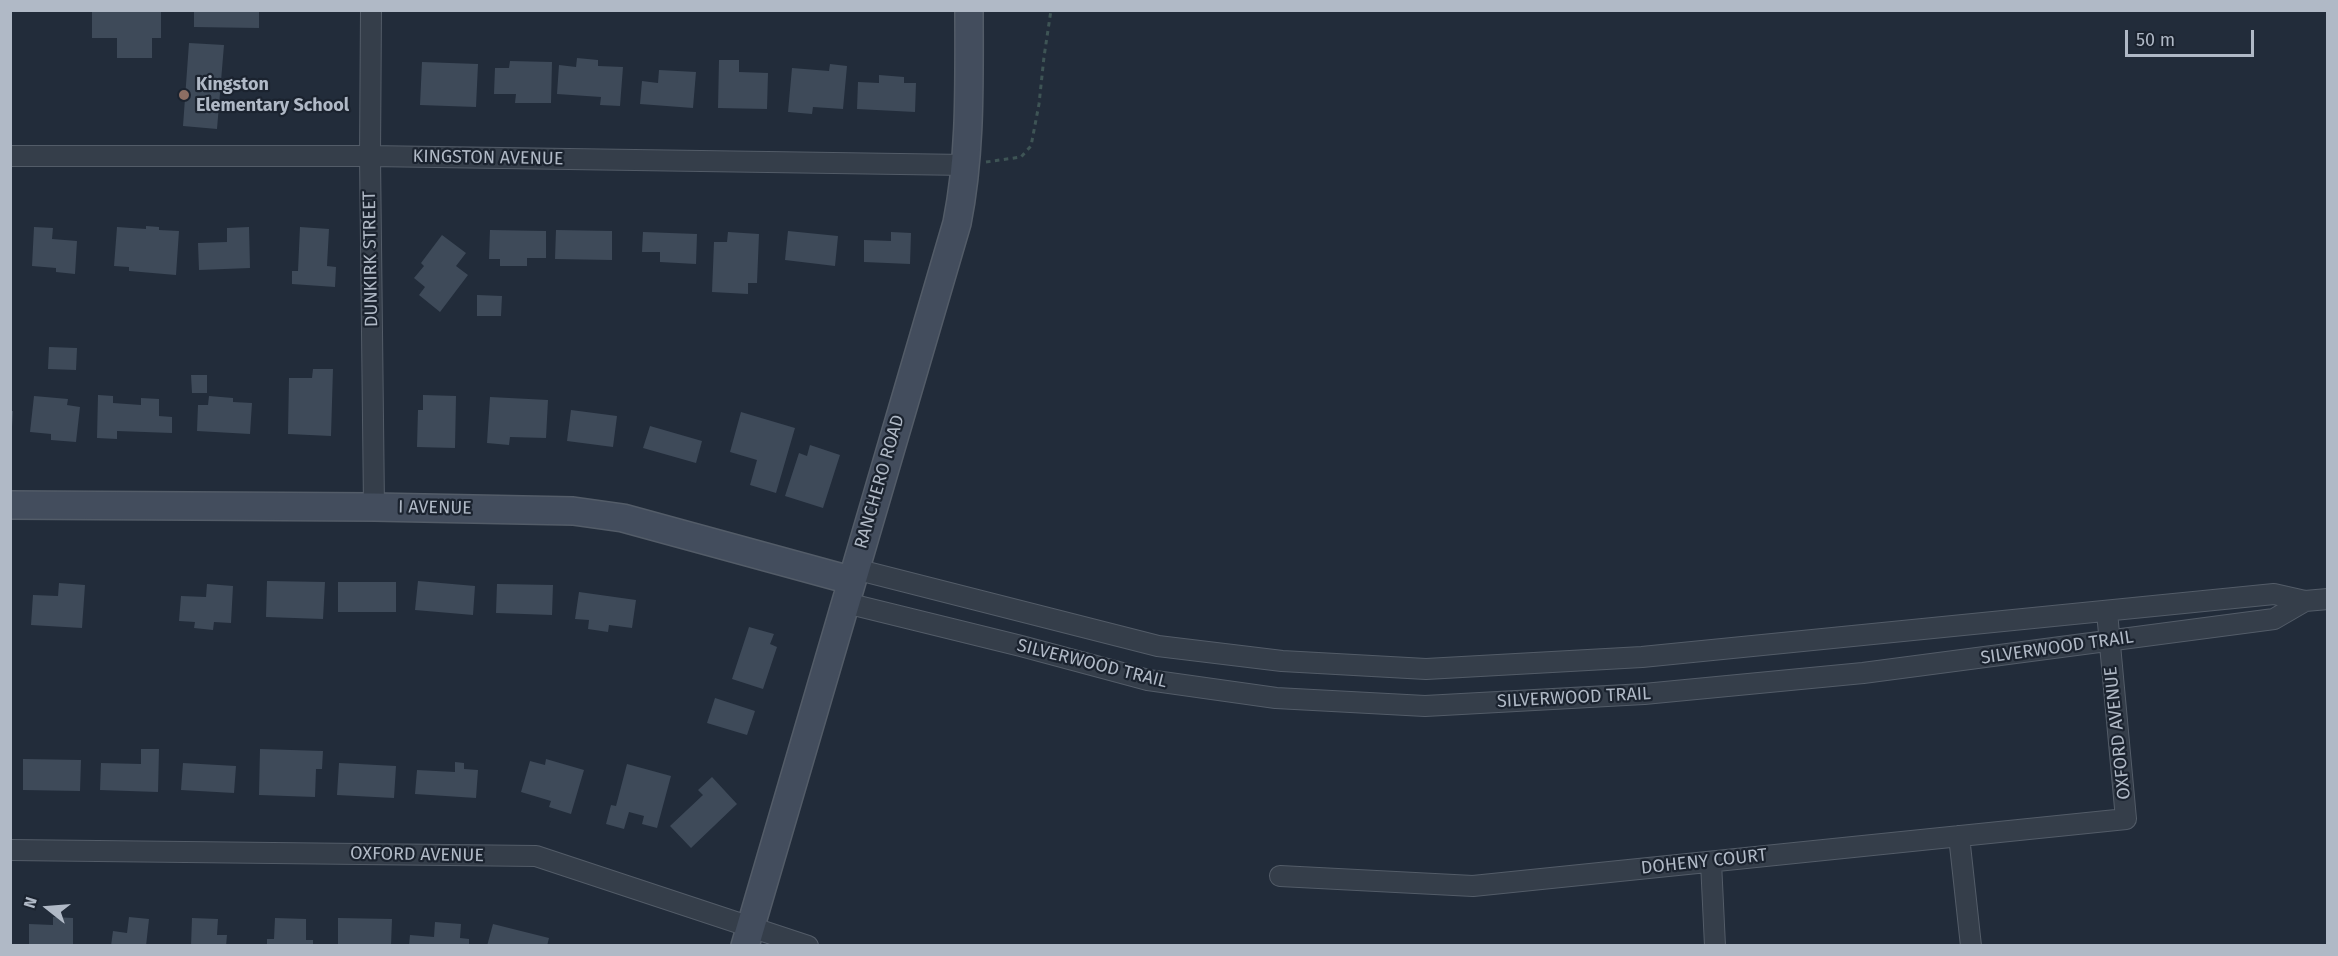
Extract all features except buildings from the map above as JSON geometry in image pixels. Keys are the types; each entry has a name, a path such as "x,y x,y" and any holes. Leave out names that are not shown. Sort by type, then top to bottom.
{"main road":[{"name":"RANCHERO ROAD","path":"747,936 957,223 966,165 969,126 969,10"},
{"name":"I AVENUE","path":"10,505 374,507 573,511 623,518 850,584"}],"street":[{"name":"DUNKIRK STREET","path":"371,10 370,156 374,507"},
{"name":"KINGSTON AVENUE","path":"10,156 370,156 966,165"},
{"name":"SILVERWOOD TRAIL","path":"850,584 1158,646 1282,661 1426,669 1642,657 2274,594 2305,601 2328,599"},
{"name":"SILVERWOOD TRAIL","path":"850,584 1021,646 1148,680 1276,698 1425,706 1690,690 1863,673 2274,619 2305,601"},
{"name":"OXFORD AVENUE","path":"2107,612 2126,819"},
{"name":"DOHENY COURT","path":"1280,876 1473,886 2126,819"},
{"path":"1959,836 1971,945"},
{"name":"OXFORD AVENUE","path":"10,850 536,856 747,936 808,945"},
{"path":"1711,862 1715,945"}],"path":[{"path":"966,165 1021,157 1031,146 1039,104 1051,10"}],"place":[{"name":"Kingston Elementary School","path":"184,95"}]}
